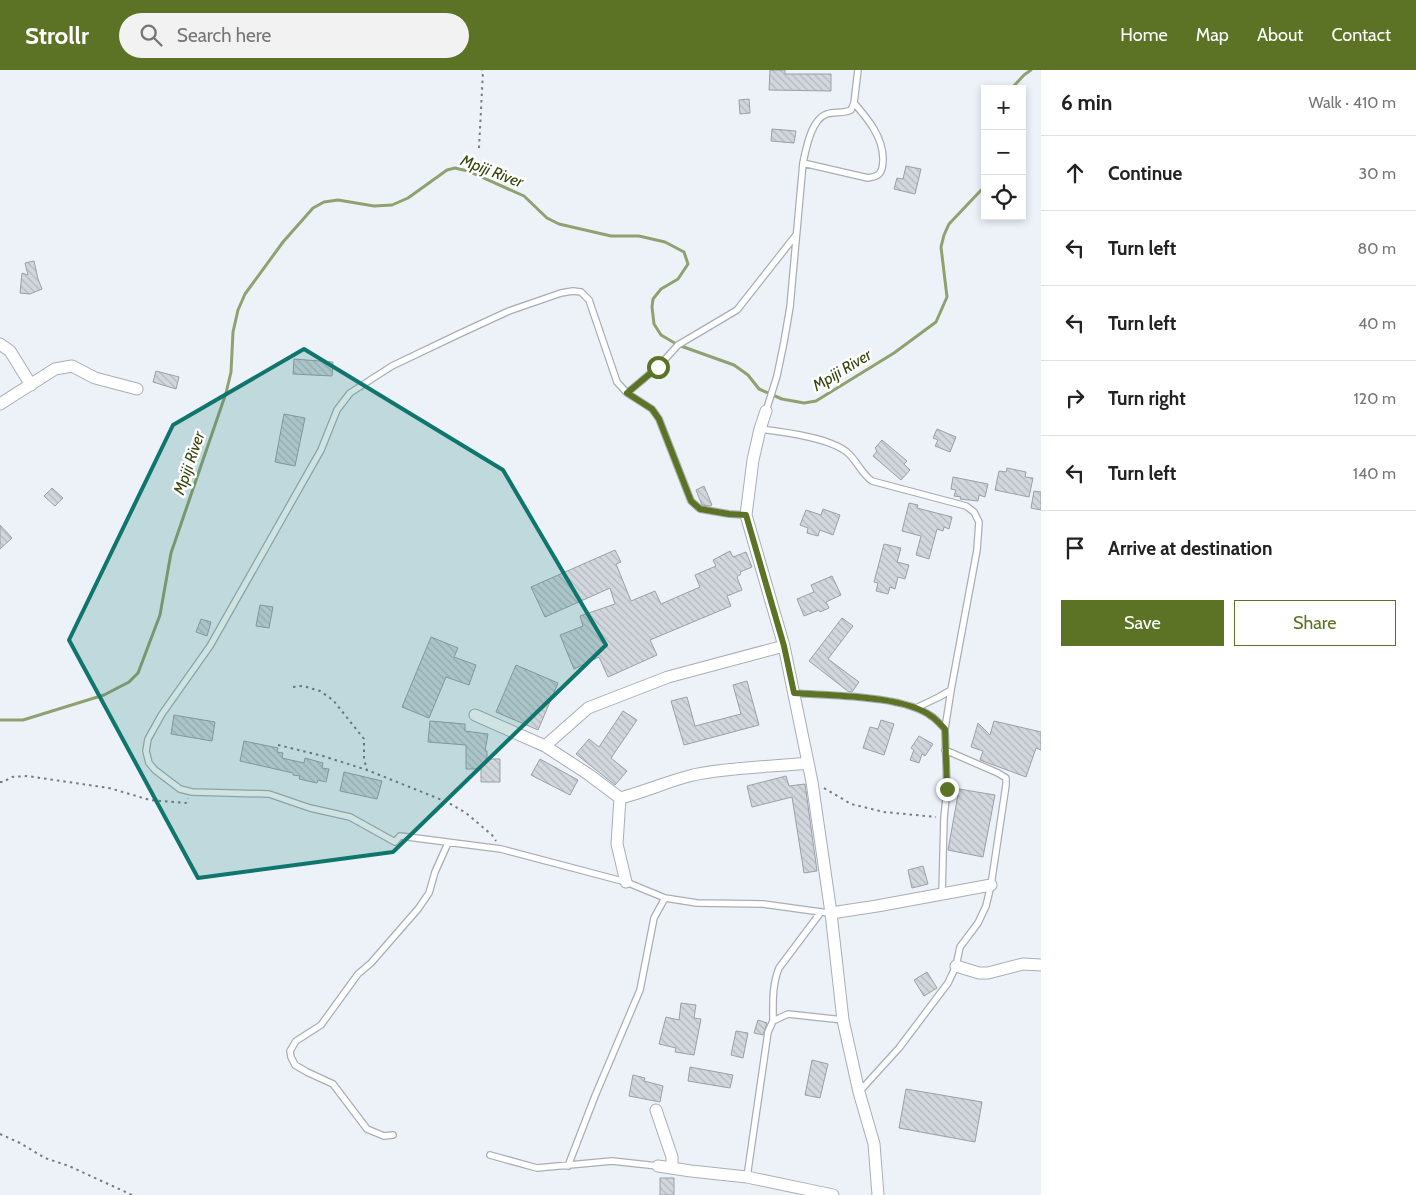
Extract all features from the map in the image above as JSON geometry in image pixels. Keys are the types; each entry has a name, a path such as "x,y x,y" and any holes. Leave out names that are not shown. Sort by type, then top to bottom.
{"street":[{"path":"0,344 10,352 31,385"},
{"path":"0,404 55,369 72,366 95,378 137,389"},
{"path":"766,412 760,429 746,515 784,646 812,782 826,912 843,1020 874,1144 878,1195"},
{"path":"545,746 588,708 668,677 784,646"},
{"path":"475,715 545,746 620,798"},
{"path":"620,798 691,776 714,771 808,763"},
{"path":"620,798 616,844 626,882"},
{"path":"826,912 942,895 991,885"},
{"path":"956,966 979,973 988,973 1023,964 1041,965"},
{"path":"656,1110 672,1157 672,1168"},
{"path":"658,1166 747,1177 833,1195"}],"lane":[{"path":"766,412 777,376 790,307 803,163 809,138 819,120 827,114 845,113 851,110 854,103 858,70"},
{"path":"803,163 868,178 877,176 882,171 883,153 878,137 867,118 854,103"},
{"path":"627,393 658,367 678,345 737,310 796,235"},
{"path":"746,515 700,509 691,501 659,419 652,409 627,393 617,382 589,300 581,292 561,293 509,312 392,366 350,393 337,410 320,450 210,646 162,714 148,739 146,751 149,762 155,770 180,789 192,792 269,794 310,808 350,817 395,842 400,836 501,850 626,882 665,898 697,902 763,904 826,912"},
{"path":"760,429 813,438 841,448 850,455 865,476 872,481 966,506 974,512 979,522 977,550 945,729 947,789 944,818 942,895"},
{"path":"916,708 951,690"},
{"path":"794,693 882,700 916,708 932,716 945,729"},
{"path":"860,1092 899,1048 948,983 956,966 960,946 978,923 986,906 991,885 1006,778 945,750"},
{"path":"393,1135 384,1136 367,1129 334,1084 307,1072 295,1064 290,1051 296,1041 321,1025 358,974 371,964 418,910 429,893 435,872 448,843"},
{"path":"568,1166 595,1096 640,990 654,918 665,898"},
{"path":"747,1177 768,1032 773,1021 775,978 779,968 826,912"},
{"path":"773,1021 788,1014 843,1020"},
{"path":"490,1156 537,1168 612,1161 658,1166"}],"path":[{"path":"479,148 482,70"},
{"path":"292,687 303,686 320,691 333,700 364,739 364,759 367,770"},
{"path":"278,745 323,756 367,770 446,802 466,813 492,835 501,850"},
{"path":"0,782 12,777 27,776 109,788 150,800 186,803 192,792"},
{"path":"812,782 851,804 884,812 944,818"},
{"path":"0,1134 45,1158 69,1166 132,1195"}],"highlighted area":[{"path":"304,349 503,470 606,645 393,852 198,878 69,640 173,425"}],"building":[{"path":"770,70 785,70 785,74 831,74 831,91 769,90"},
{"path":"749,99 750,113 740,114 739,100"},
{"path":"772,129 796,131 794,143 771,141"},
{"path":"906,166 921,169 915,194 894,189 897,178 903,179"},
{"path":"34,261 42,289 30,294 20,293 22,273 28,275 25,263"},
{"path":"294,359 333,362 332,376 293,374"},
{"path":"156,371 179,377 176,389 153,382"},
{"path":"284,414 305,418 295,466 275,462"},
{"path":"937,429 956,437 950,452 935,446 938,440 933,438"},
{"path":"882,440 907,461 904,464 910,470 901,480 873,456 877,451 875,448"},
{"path":"1007,468 1026,472 1025,477 1033,478 1029,497 995,490 999,471 1006,472"},
{"path":"953,477 988,484 985,497 979,495 978,501 960,499 961,497 954,496 956,490 951,489"},
{"path":"704,486 712,505 710,506 702,505 696,490"},
{"path":"52,488 63,498 55,506 44,496"},
{"path":"1034,491 1041,492 1041,510 1031,508"},
{"path":"909,503 918,505 917,508 952,517 949,529 944,527 943,531 937,529 929,559 916,555 921,536 902,531"},
{"path":"823,509 840,515 833,535 820,530 818,536 807,533 808,528 800,525 806,510 821,515"},
{"path":"0,525 12,538 0,549"},
{"path":"884,544 901,548 897,562 909,565 905,579 898,577 895,589 890,587 888,594 876,591 878,583 874,582"},
{"path":"615,550 621,562 616,564 631,601 655,591 661,604 700,587 695,575 716,566 713,560 730,551 733,557 746,552 752,567 740,572 741,574 737,577 742,590 727,596 731,606 650,640 657,655 608,677 599,657 574,669 560,635 583,626 580,616 615,604 610,588 545,617 531,587"},
{"path":"832,576 841,595 826,602 829,608 804,616 797,599 814,592 811,585"},
{"path":"260,605 273,607 269,628 256,626"},
{"path":"842,618 853,626 828,659 859,682 852,692 849,692 809,661"},
{"path":"201,619 211,622 207,636 196,632"},
{"path":"431,637 458,648 454,657 476,665 469,685 446,677 429,718 402,707"},
{"path":"516,665 558,683 538,730 496,712"},
{"path":"747,681 759,725 684,745 671,701 687,697 695,726 741,714 733,685"},
{"path":"623,711 637,720 611,758 627,771 615,785 576,754 589,739 599,747"},
{"path":"174,715 215,722 212,741 171,734"},
{"path":"881,720 894,724 884,755 863,748 870,727 878,729"},
{"path":"430,721 465,724 465,731 488,734 485,751 487,751 487,759 500,759 500,782 481,782 481,769 466,769 466,745 428,742"},
{"path":"994,721 1041,732 1041,750 1036,748 1026,777 980,760 983,751 971,747 978,723 990,735"},
{"path":"919,736 933,744 925,756 922,754 919,763 910,760 914,750 911,748"},
{"path":"244,741 278,748 277,752 283,753 282,758 304,763 305,758 323,763 322,768 329,769 326,782 318,780 317,783 299,779 300,776 293,775 293,773 240,761"},
{"path":"540,759 578,780 570,795 531,775"},
{"path":"344,772 382,781 377,799 340,791"},
{"path":"786,776 789,786 805,784 817,871 804,873 792,797 752,807 747,786"},
{"path":"959,789 995,795 983,857 948,850"},
{"path":"923,866 928,884 912,888 908,870"},
{"path":"927,972 937,988 924,996 914,980"},
{"path":"681,1003 696,1005 694,1018 701,1019 694,1055 675,1052 676,1048 659,1044 666,1017 679,1020"},
{"path":"758,1020 767,1023 763,1035 754,1033"},
{"path":"736,1031 748,1033 743,1058 731,1055"},
{"path":"812,1060 828,1064 820,1098 805,1095"},
{"path":"690,1067 733,1075 730,1088 688,1081"},
{"path":"633,1075 645,1078 644,1081 663,1086 660,1102 629,1096"},
{"path":"906,1089 982,1102 975,1142 899,1128"},
{"path":"660,1178 674,1178 674,1195 660,1195"}],"waterway":[{"name":"Mpiji River","path":"1015,85 1031,70"},
{"name":"Mpiji River","path":"0,720 23,720 104,695 129,682 138,673 160,615 171,553 226,393 231,372 233,332 238,310 245,294 283,242 313,208 324,202 338,200 374,206 392,205 408,198 447,170 455,168 468,171 524,196 547,218 559,224 611,236 639,236 665,242 684,252 688,264 678,279 661,289 653,299 654,324 661,335 678,345 734,365 748,375 759,389 782,399 804,403 816,401 894,353 936,322 947,297 941,247 944,235 949,224 981,190"}],"route":[{"path":"658,367 627,393 652,409 659,419 691,501 700,509 746,515 784,646 794,693 882,700 916,708 932,716 945,729 947,789"}]}
